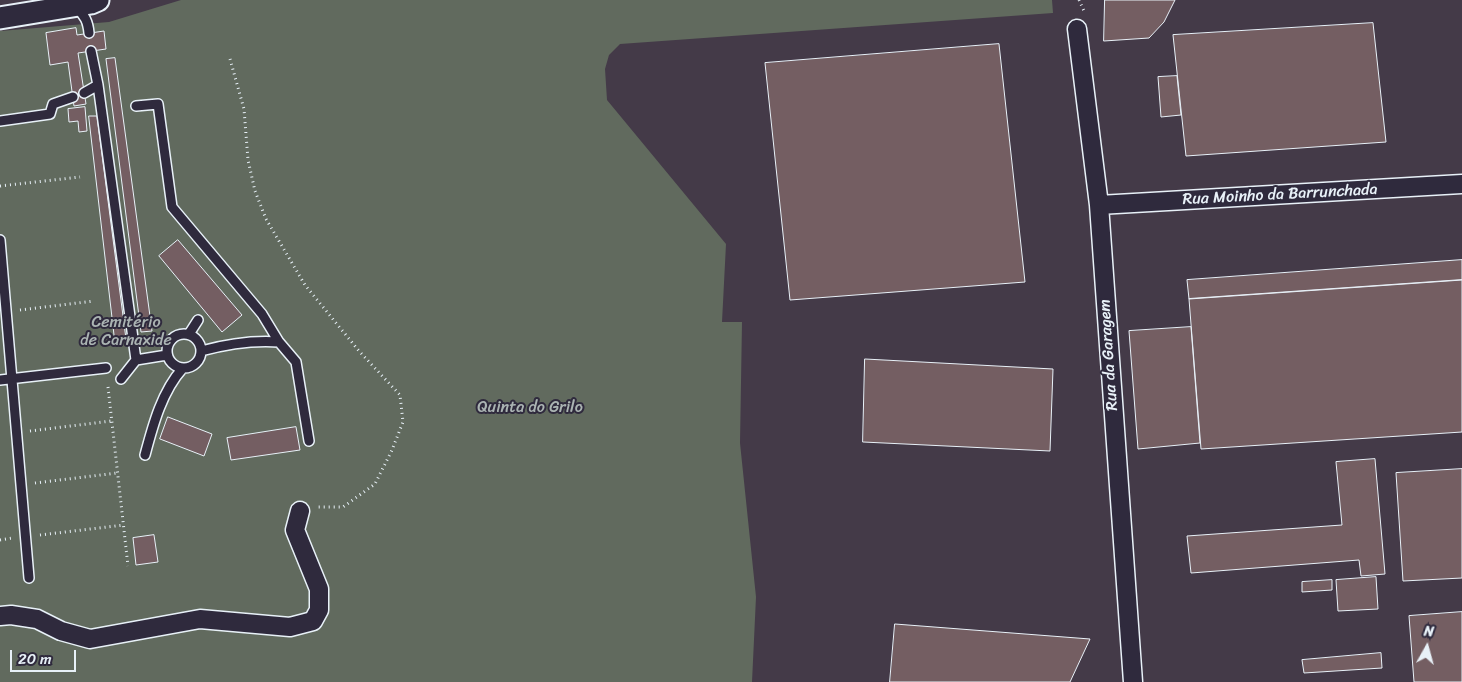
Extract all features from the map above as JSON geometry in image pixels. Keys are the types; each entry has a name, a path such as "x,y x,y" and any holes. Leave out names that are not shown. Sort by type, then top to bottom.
{"street":[{"path":"0,18 74,6 97,0"},
{"name":"Rua da Garagem","path":"1076,29 1099,205 1132,682"},
{"name":"Rua Moinho da Barrunchada","path":"1099,205 1462,184"},
{"path":"0,616 10,615 37,619 61,631 90,639 200,619 290,627 313,621 319,610 320,589 295,530 300,511"}],"lane":[{"path":"74,6 83,14 88,28 97,0"},
{"path":"91,51 98,86 136,360"},
{"path":"84,93 98,86"},
{"path":"0,121 50,114 53,104 73,97"},
{"path":"136,106 158,104 172,207 262,314 296,362 308,441"},
{"path":"0,240 30,578"},
{"path":"189,334 198,320"},
{"path":"145,455 162,402 174,378 183,368 194,365 200,356 201,351 198,340 189,334 177,335 172,338 168,343 166,354 173,364 183,368"},
{"path":"201,351 225,345 261,341 280,342"},
{"path":"121,379 136,360 166,354"},
{"path":"0,380 106,368"}],"path":[{"path":"230,59 244,109 248,160 255,191 266,219 305,285 359,351 400,395 403,422 375,484 343,506 322,506 300,511"},
{"path":"0,186 80,177"},
{"path":"7,312 94,302"},
{"path":"106,368 128,566"},
{"path":"18,432 111,421"},
{"path":"22,485 117,473"},
{"path":"0,540 124,525"}],"green space":[{"name":"Quinta do Grilo","path":"181,0 1052,0 1053,13 620,44 609,55 605,69 607,100 726,244 722,322 742,322 740,443 756,597 752,682 0,682 0,31 109,22"}],"building":[{"path":"1105,0 1175,0 1164,22 1149,38 1104,41"},
{"path":"1373,23 1386,142 1186,156 1173,35"},
{"path":"76,28 77,35 104,31 106,49 78,53 86,104 74,106 68,62 50,65 46,33"},
{"path":"999,44 1025,282 790,300 765,63"},
{"path":"115,58 152,331 141,332 106,59"},
{"path":"1177,76 1181,115 1161,117 1158,77"},
{"path":"85,107 87,131 79,132 78,121 69,122 68,109"},
{"path":"89,116 97,116 126,339 115,340"},
{"path":"178,240 242,315 222,332 159,256"},
{"path":"1462,260 1462,280 1189,299 1187,280"},
{"path":"1462,280 1462,432 1201,449 1189,299"},
{"path":"1191,327 1200,443 1138,449 1129,331"},
{"path":"865,359 1053,369 1050,451 863,442"},
{"path":"168,417 212,434 204,456 160,439"},
{"path":"296,427 300,450 231,460 227,438"},
{"path":"1375,459 1385,574 1361,576 1359,560 1191,573 1187,536 1342,525 1336,462"},
{"path":"1462,469 1462,578 1403,581 1396,473"},
{"path":"154,535 158,562 136,565 133,538"},
{"path":"1376,577 1378,609 1338,611 1336,580"},
{"path":"1332,580 1332,590 1302,592 1302,582"},
{"path":"1462,612 1462,682 1414,682 1409,616"},
{"path":"895,624 1090,639 1070,682 890,682"},
{"path":"1381,653 1382,668 1304,673 1302,660"}],"park label":[{"name":"Cemitério de Carnaxide","path":"126,332"}]}
